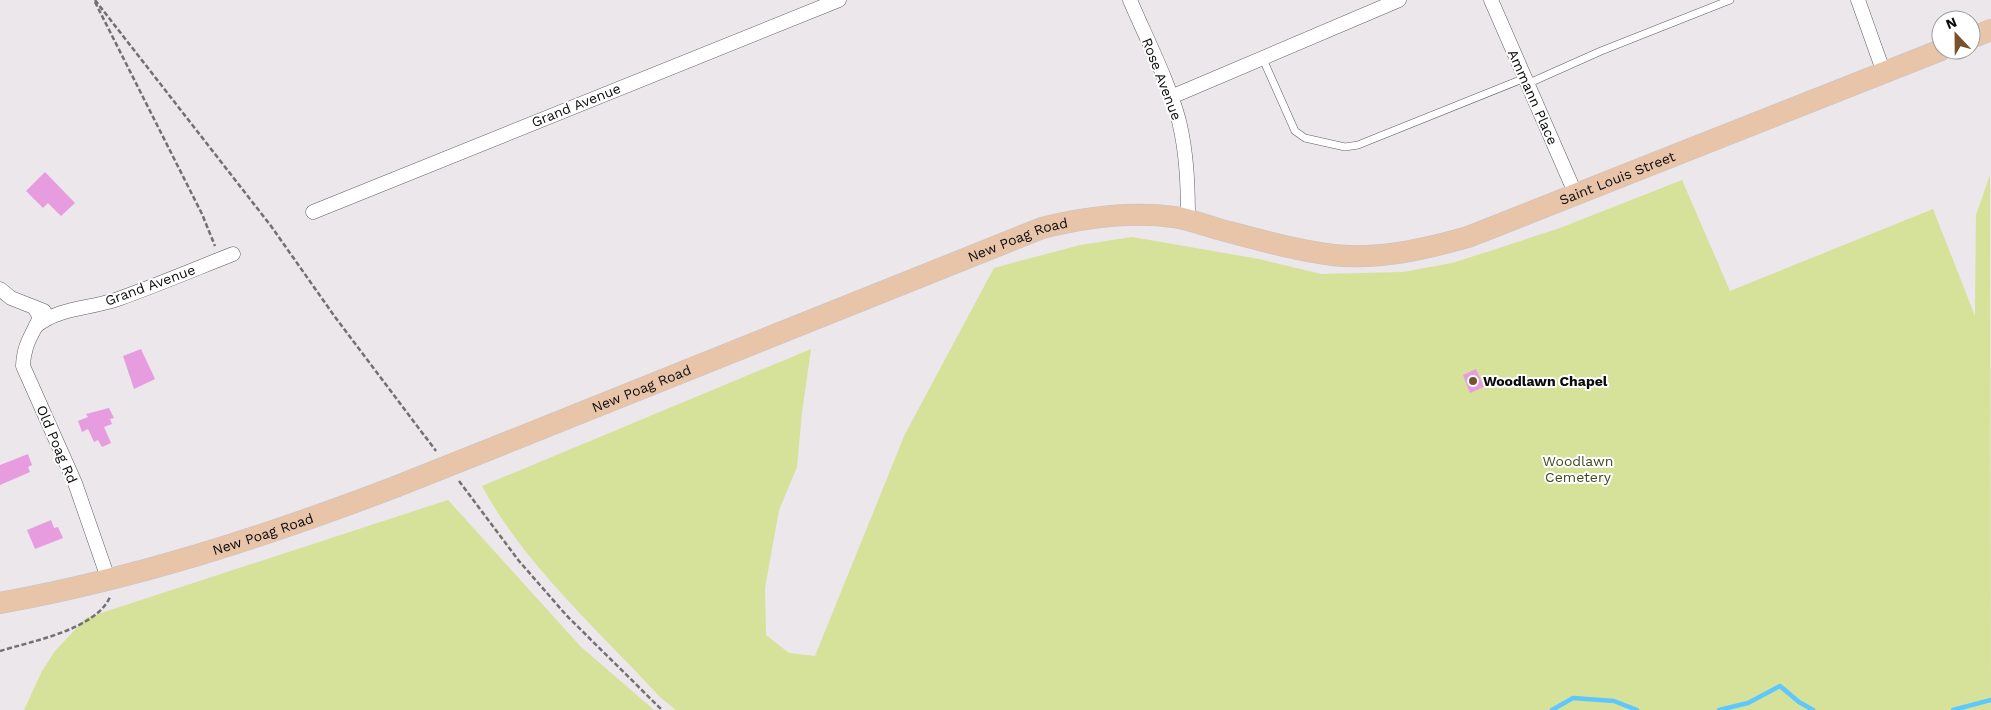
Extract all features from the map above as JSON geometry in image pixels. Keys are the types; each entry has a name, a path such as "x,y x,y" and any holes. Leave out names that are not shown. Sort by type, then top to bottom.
{"main road":[{"name":"Saint Louis Street","path":"1282,245 1334,255 1366,256 1432,247 1468,237 1931,54"},
{"name":"New Poag Road","path":"0,603 109,581 258,537 504,444 1042,228 1104,216 1141,215 1188,221 1282,245"}],"street":[{"name":"Grand Avenue","path":"313,212 839,0"},
{"name":"Rose Avenue","path":"1130,0 1171,97 1185,150 1188,183 1188,221"},
{"path":"1171,97 1399,0"},
{"name":"Ammann Place","path":"1491,0 1576,195"},
{"path":"1858,0 1884,73"},
{"name":"Grand Avenue","path":"36,309 47,312 85,308 117,299 233,254"},
{"path":"0,289 11,298 36,309"},
{"name":"Old Poag Rd","path":"36,309 40,317 28,338 24,351 23,366 26,377 74,483 109,581"},
{"name":"Grand Avenue","path":"36,326 48,317 66,310"}],"lane":[{"path":"1262,57 1295,131 1305,138 1345,147 1375,139 1730,0"}],"path":[{"path":"95,0 202,214 215,242 216,260"},
{"path":"95,0 271,226 335,317 437,452"},
{"path":"455,476 519,561 567,616 662,710"},
{"path":"0,651 57,633 96,616 106,606 110,598 109,581"}],"green space":[{"name":"Woodlawn Cemetery","path":"1990,175 1991,710 676,710 660,697 564,596 519,542 499,515 482,486 811,349 802,412 797,467 779,510 765,588 766,635 789,653 815,656 905,434 994,268 1080,245 1132,237 1259,259 1321,274 1403,272 1452,263 1560,228 1682,180 1730,291 1933,209 1975,316 1976,215"},
{"path":"448,500 580,646 654,710 24,710 42,671 55,651 86,618"}],"building":[{"path":"45,172 75,203 61,216 48,203 43,208 26,191"},
{"path":"141,349 155,379 134,389 123,356"},
{"name":"Woodlawn Chapel","path":"1476,369 1484,387 1470,393 1463,375"},
{"path":"109,408 114,418 110,419 112,424 104,427 111,443 102,447 98,440 94,442 88,429 82,432 78,421 88,417 86,414"},
{"path":"28,454 32,465 28,467 30,472 0,485 0,465"},
{"path":"51,520 54,528 58,527 63,538 35,549 27,530"}],"waterway":[{"path":"1719,710 1748,703 1780,686 1799,702 1813,710"},
{"path":"1552,710 1573,698 1614,701 1637,710"},
{"path":"1953,710 1991,700"}],"place":[{"name":"Woodlawn Chapel","path":"1473,381"}]}
